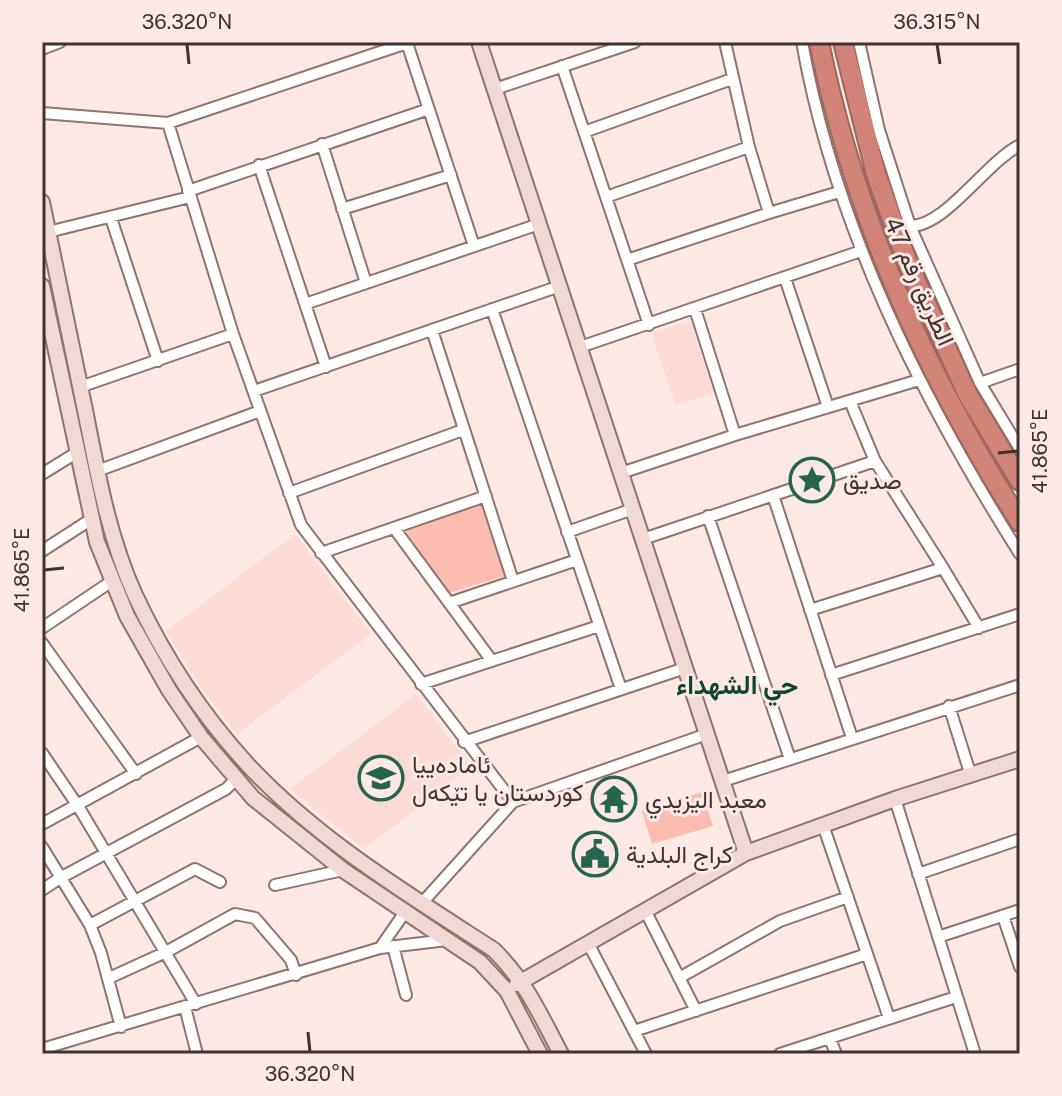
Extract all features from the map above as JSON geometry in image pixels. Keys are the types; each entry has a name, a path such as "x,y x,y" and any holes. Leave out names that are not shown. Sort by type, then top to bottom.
{"highway":[{"name":"الطريق رقم 47","path":"819,42 845,152 897,313 1020,522"},
{"name":"الطريق رقم 47","path":"843,42 863,128 891,220 927,308 974,389 1020,481"},
{"path":"950,405 974,389"}],"street":[{"path":"42,49 60,42"},
{"path":"42,113 168,123 408,42 474,246"},
{"path":"479,42 746,853"},
{"path":"495,89 635,42"},
{"path":"725,42 749,147 769,213"},
{"path":"802,42 821,132 861,251 897,313 919,380 970,476 1020,554"},
{"path":"859,42 879,130 910,226 974,389 1020,449"},
{"path":"562,66 649,325"},
{"path":"584,132 732,79"},
{"path":"48,232 111,218 189,194 259,165 429,109"},
{"path":"168,123 233,334 301,525 464,742 513,802"},
{"path":"322,144 366,283"},
{"path":"910,226 934,220 993,163 1020,145"},
{"path":"606,197 749,147"},
{"path":"259,165 326,367"},
{"path":"342,209 451,175"},
{"path":"627,260 839,192"},
{"path":"42,202 109,523 134,592 157,638 215,727 250,767 323,833 494,950 523,981 561,1054"},
{"path":"111,218 158,361"},
{"path":"305,304 539,224"},
{"path":"580,347 861,251"},
{"path":"785,278 828,407"},
{"path":"42,286 47,345 90,520 112,581 143,647 201,737 253,798 343,870 480,962 507,991 540,1054"},
{"path":"254,391 560,286"},
{"path":"492,309 621,689"},
{"path":"695,309 735,435"},
{"path":"432,330 513,581"},
{"path":"80,387 233,334"},
{"path":"974,389 1020,369"},
{"path":"621,473 919,380"},
{"path":"850,401 875,461 979,628"},
{"path":"97,471 260,411"},
{"path":"289,493 463,430"},
{"path":"42,474 76,453"},
{"path":"643,539 875,461"},
{"path":"773,495 852,738"},
{"path":"321,553 486,496"},
{"path":"567,532 633,509"},
{"path":"708,516 790,759"},
{"path":"42,551 90,520"},
{"path":"394,528 492,661"},
{"path":"449,603 577,560"},
{"path":"810,610 943,568"},
{"path":"42,628 112,581"},
{"path":"831,675 1020,614"},
{"path":"421,684 599,626"},
{"path":"42,643 136,774"},
{"path":"464,742 685,668"},
{"path":"723,781 1020,685"},
{"path":"949,706 971,776"},
{"path":"422,903 513,802 707,734"},
{"path":"42,824 201,737"},
{"path":"44,759 78,806 166,952 191,1006 197,1054"},
{"path":"507,991 746,853 895,799 1020,759"},
{"path":"42,890 226,789 250,767"},
{"path":"895,799 975,1054"},
{"path":"823,825 889,1018"},
{"path":"918,874 1020,839"},
{"path":"42,847 90,925 109,978 121,1027"},
{"path":"90,925 195,869 220,882"},
{"path":"275,885 343,870"},
{"path":"679,978 780,921 848,897"},
{"path":"938,937 1020,910"},
{"path":"380,948 405,912"},
{"path":"646,912 696,1011"},
{"path":"109,978 166,952 235,914 255,918 291,960 296,975"},
{"path":"1003,916 1020,967"},
{"path":"42,1049 380,948 447,940"},
{"path":"588,943 646,1054"},
{"path":"393,946 406,995"},
{"path":"634,1031 867,954"},
{"path":"780,1054 956,997"},
{"path":"830,1039 836,1054"}],"shaded area":[{"path":"690,321 714,393 676,406 651,333"},
{"path":"482,503 505,576 449,593 404,529"},
{"path":"295,534 371,634 237,734 201,687 166,631"},
{"name":"ئامادەییا کوردستان یا تێکەل","path":"416,694 471,767 364,849 290,789"},
{"path":"702,792 713,826 652,844 642,811"}],"place":[{"name":"صديق","path":"812,480"},
{"name":"ئامادەییا کوردستان یا تێکەل","path":"381,778"},
{"name":"معبد اليزيدي","path":"614,799"},
{"name":"كراج البلدية","path":"595,854"}],"district":[{"name":"حي الشهداء","path":"737,684"}]}
